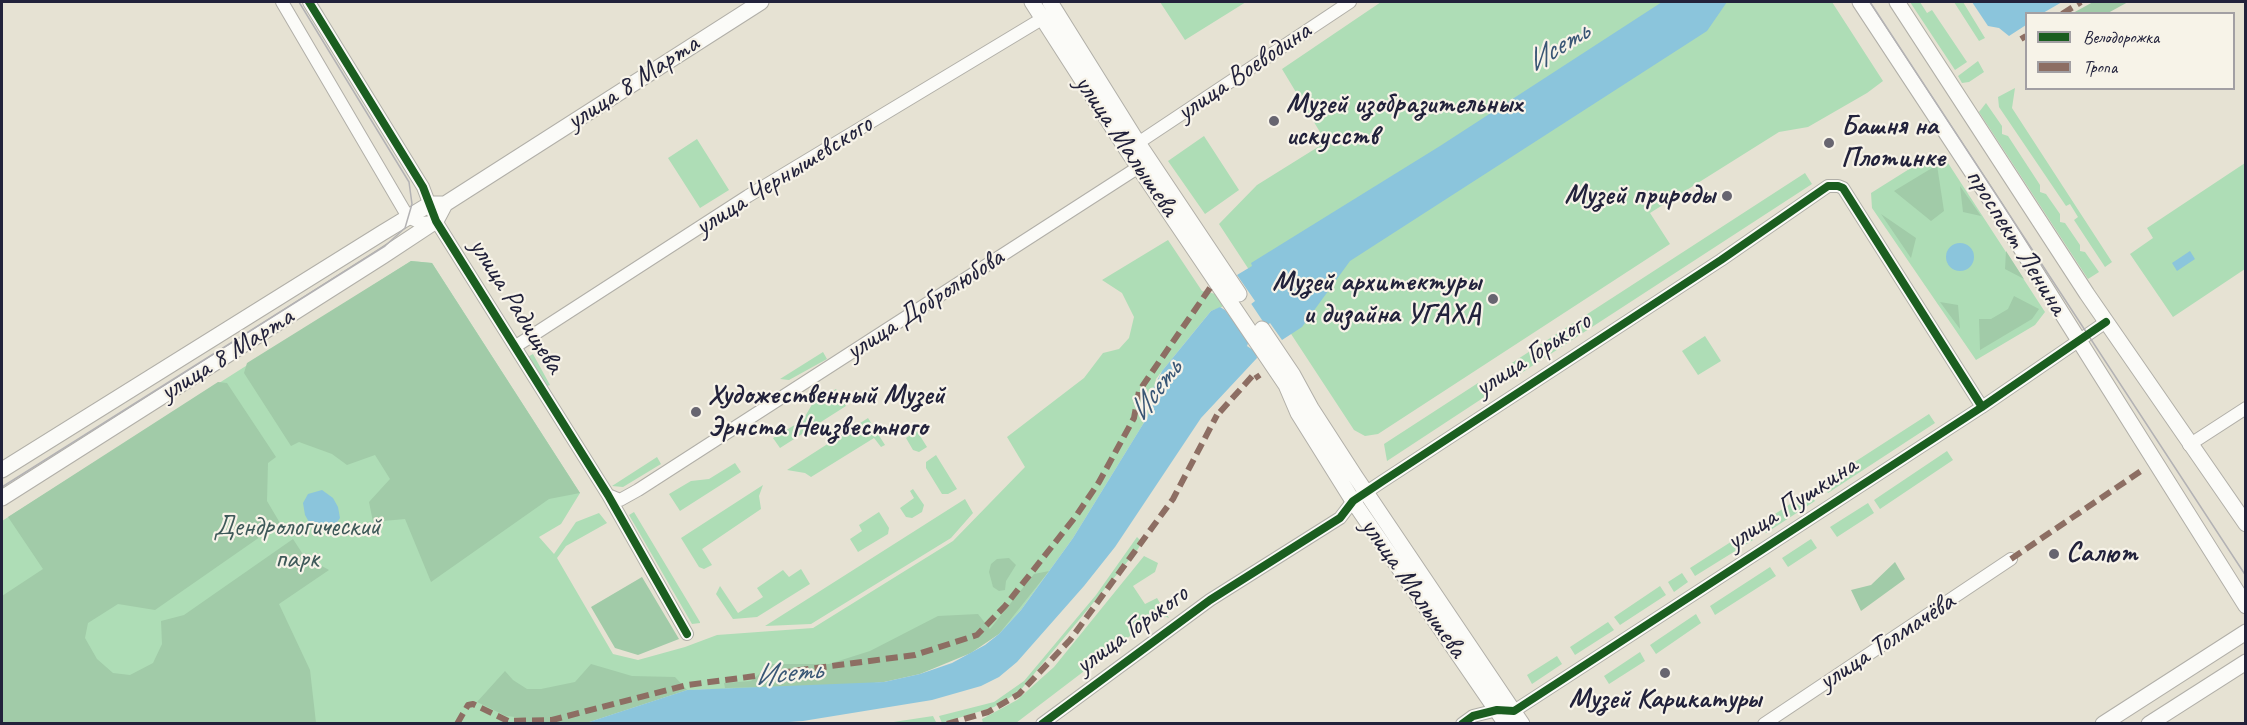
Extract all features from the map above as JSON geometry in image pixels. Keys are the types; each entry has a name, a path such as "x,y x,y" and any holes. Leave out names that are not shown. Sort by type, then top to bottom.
{"main road":[{"name":"улица 8 Марта","path":"2,470 408,217 438,204 761,2"},
{"name":"улица Малышева","path":"1032,2 1050,10 1138,143 1144,164"},
{"name":"проспект Ленина","path":"1860,2 1989,197 2246,606"},
{"name":"проспект Ленина","path":"1897,2 2106,322 2189,445 2246,524"},
{"name":"улица Малышева","path":"1050,10 1144,164 1272,354 1360,497 1497,710 1514,720"},
{"name":"улица 8 Марта","path":"2,498 436,221 438,204"},
{"name":"улица Малышева","path":"1360,497 1514,720"},
{"path":"2103,723 2246,632"},
{"path":"2149,723 2246,662"}],"street":[{"path":"282,2 408,217"},
{"path":"309,2 423,187 438,204"},
{"name":"улица Воеводина","path":"1138,143 1350,2"},
{"name":"улица Чернышевского","path":"516,346 748,196 1050,10"},
{"name":"улица Добролюбова","path":"608,495 620,500 638,490 1144,164"},
{"name":"улица Горького","path":"1042,723 1210,600 1340,518 1360,497 1721,260 1823,189 1834,185 1843,188 1982,407"},
{"name":"улица Радищева","path":"408,217 421,223 436,221 608,495 687,634"},
{"name":"улица Пушкина","path":"1514,720 2106,322"},
{"path":"2189,445 2246,408"},
{"name":"улица Толмачёва","path":"1764,723 2011,559"},
{"path":"1462,723 1473,716 1497,710"}],"green space":[{"path":"1160,2 1246,2 1185,40"},
{"path":"1381,2 1832,2 1883,81 1867,93 1808,127 1779,132 1650,213 1670,244 1378,434 1365,436 1354,430 1219,224 1257,185 1326,142 1282,69"},
{"path":"1910,2 1920,2 1927,13 1932,10 1967,62 1955,70"},
{"path":"1954,2 1963,2 1985,38 1979,41"},
{"path":"2093,2 2128,2 2110,12 2075,12"},
{"path":"1978,61 1984,72 1969,82 1962,83 1958,76"},
{"path":"2015,88 2012,108 2112,262 2105,267 2074,220 2078,217 2070,204 2066,206 1999,107 1998,97"},
{"path":"1986,103 2002,126 2002,134 2008,136 2040,185 2040,192 2046,194 2060,214 2060,222 2065,223 2080,245 2080,251 2085,252 2099,272 2088,279 1979,112"},
{"path":"1204,136 1239,190 1205,214 1168,161"},
{"path":"697,139 729,190 700,208 668,158"},
{"path":"1930,156 1948,163 2045,312 2035,325 1976,360 1872,208 1871,193"},
{"path":"2245,163 2245,269 2173,317 2130,254 2153,238 2147,228"},
{"path":"1937,165 1944,211 1931,221 1894,191"},
{"path":"1805,173 1812,184 1512,379 1504,368"},
{"path":"1960,186 1981,216 1963,212"},
{"path":"1881,214 1916,238 1911,258"},
{"name":"Дендрологический парк","path":"1168,240 1202,291 1216,294 1224,306 1211,311 1156,379 1148,416 1073,538 1021,610 999,634 791,687 687,690 583,724 2,724 2,521 411,261 432,263 580,493 561,524 539,537 554,554 576,522 599,513 607,523 566,546 557,558 613,654 638,660 717,635 813,628 953,541 1025,467 1007,437 1084,378 1103,353 1119,349 1129,338 1134,317 1122,293 1102,280"},
{"path":"2006,251 2024,279 2005,269"},
{"path":"411,261 432,263 580,493 549,499 431,582 405,519 373,522 369,502 390,479 375,455 347,465 332,454 299,442 291,446 244,373 247,363"},
{"path":"2014,296 2039,309 2032,319 1980,350 1979,319 1991,319 2008,309"},
{"path":"1940,302 1958,305 1960,329"},
{"path":"1705,336 1721,361 1698,375 1682,351"},
{"path":"823,352 827,359 789,380 780,379"},
{"path":"533,354 550,385 542,388 524,359"},
{"path":"218,382 227,383 276,457 268,463 267,501 280,523 155,610 118,604 88,623 85,638 97,659 113,673 130,675 153,663 162,644 161,621 184,615 293,539 304,556 329,570 279,604 310,670 316,723 2,723 2,596 43,569 8,517"},
{"path":"1478,383 1486,396 1387,461 1384,444"},
{"path":"836,389 846,406 780,448 773,438 803,420 814,401"},
{"path":"1929,414 1935,423 1828,493 1822,483"},
{"path":"868,418 885,445 881,447 874,438 811,477 805,473 787,470"},
{"path":"917,431 927,447 919,452 913,450 906,438"},
{"path":"1947,451 1953,460 1880,509 1874,500"},
{"path":"936,455 957,489 948,494 942,494 926,468 926,462"},
{"path":"657,457 661,464 623,487 612,486"},
{"path":"735,463 741,472 680,511 669,494 691,481 709,479"},
{"path":"763,485 759,496 761,509 702,549 712,565 704,569 699,567 681,538"},
{"path":"913,489 924,505 922,512 912,518 906,517 900,508 914,498 910,491"},
{"path":"1808,492 1815,501 1766,533 1760,524"},
{"path":"965,499 973,513 951,538 811,624 765,626"},
{"path":"1868,503 1874,513 1837,537 1830,527"},
{"path":"634,512 700,623 692,624 629,515"},
{"path":"879,512 889,528 888,534 858,552 850,539 862,531 859,525"},
{"path":"1748,531 1753,540 1695,576 1690,568"},
{"path":"1137,537 1142,542 1138,549 1019,692 994,707 942,723 939,716 994,702 1024,681 1096,595"},
{"path":"1811,539 1817,548 1788,567 1782,558"},
{"path":"1144,556 1158,563 1155,572 1133,586 1145,604 1157,598 1169,618 1159,614 1016,723 983,723 982,719 1017,700 1054,667"},
{"path":"1009,558 1016,565 1006,581 1005,590 999,591 993,587 989,572 991,564 997,559"},
{"path":"1895,562 1905,579 1861,611 1851,590 1871,585"},
{"path":"1770,567 1776,576 1715,615 1710,606"},
{"path":"801,569 810,584 757,617 733,619 716,594 720,586 738,613 763,597 757,588 783,570 789,577"},
{"path":"1049,571 999,634 971,653 920,674 884,682 853,685 725,688 724,683 751,681 771,664 829,664 870,651 938,616 978,614 990,629 1034,574"},
{"path":"1682,573 1688,582 1674,592 1668,582"},
{"path":"642,577 679,639 638,655 615,648 591,607"},
{"path":"1660,586 1666,595 1620,625 1614,617"},
{"path":"1696,614 1701,623 1656,654 1650,645"},
{"path":"1608,622 1614,630 1575,655 1570,647"},
{"path":"1640,652 1645,661 1609,684 1604,676"},
{"path":"1557,656 1562,664 1532,684 1527,675"},
{"path":"591,664 632,676 675,677 687,690 583,724 526,723 525,718 506,716 477,702 505,671 513,680 527,689 541,689 575,682"},
{"path":"933,716 936,722 887,723"}],"water":[{"name":"Исеть","path":"1662,2 1727,2 1707,31 1350,261 1302,327 1282,340 1270,323 1249,341 1247,346 1256,352 1257,358 1201,418 1115,547 1084,586 1017,662 999,677 981,686 932,700 803,721 760,724 583,724 687,690 884,682 920,674 952,663 985,645 999,634 1021,610 1073,538 1148,416 1153,389 1162,371 1211,311 1220,307 1232,319 1255,301 1237,275 1252,266 1251,263 1440,146"},
{"path":"1972,2 2062,2 2045,12 2025,12 2025,26 2009,36 1999,28 1988,26"},
{"path":"1960,243 1970,247 1974,257 1970,267 1960,271 1950,267 1946,257 1950,247"},
{"path":"2190,251 2195,259 2177,271 2172,263"},
{"path":"322,490 333,498 338,507 340,518 332,530 321,530 309,522 305,515 303,503 308,494"}],"pier":[{"path":"1250,302 1268,329 1260,359 1222,305 1233,315"}],"tram line":[{"path":"2,487 385,246 405,228 412,204 409,182 299,2"},
{"path":"1870,2 2246,576"}],"marked path":[{"path":"2065,12 2081,2"},
{"path":"2021,39 2025,37"},
{"path":"457,724 468,705 473,704 508,721 552,720 687,685 915,655 977,635 1005,606 1076,516 1099,482 1134,418 1139,391 1210,288"},
{"path":"1220,412 1255,373 1259,379"},
{"path":"947,724 988,712 1019,694 1070,640 1173,499 1217,415"},
{"path":"2011,559 2141,471"}],"cycle path":[{"path":"309,2 423,187 436,221 608,495 687,634"},
{"path":"1042,724 1210,600 1340,518 1353,501 1721,260 1828,186 1843,188 1982,407"},
{"path":"1462,724 1473,716 1497,710 1514,711 1982,407 2106,322"}],"place":[{"name":"Музей изобразительных искусств","path":"1274,121"},
{"name":"Башня на Плотинке","path":"1829,143"},
{"name":"Музей природы","path":"1727,196"},
{"name":"Музей архитектуры и дизайна УГАХА","path":"1493,299"},
{"name":"Художественный Музей Эрнста Неизвестного","path":"696,412"},
{"name":"Салют","path":"2054,554"},
{"name":"Музей Карикатуры","path":"1665,673"}]}
